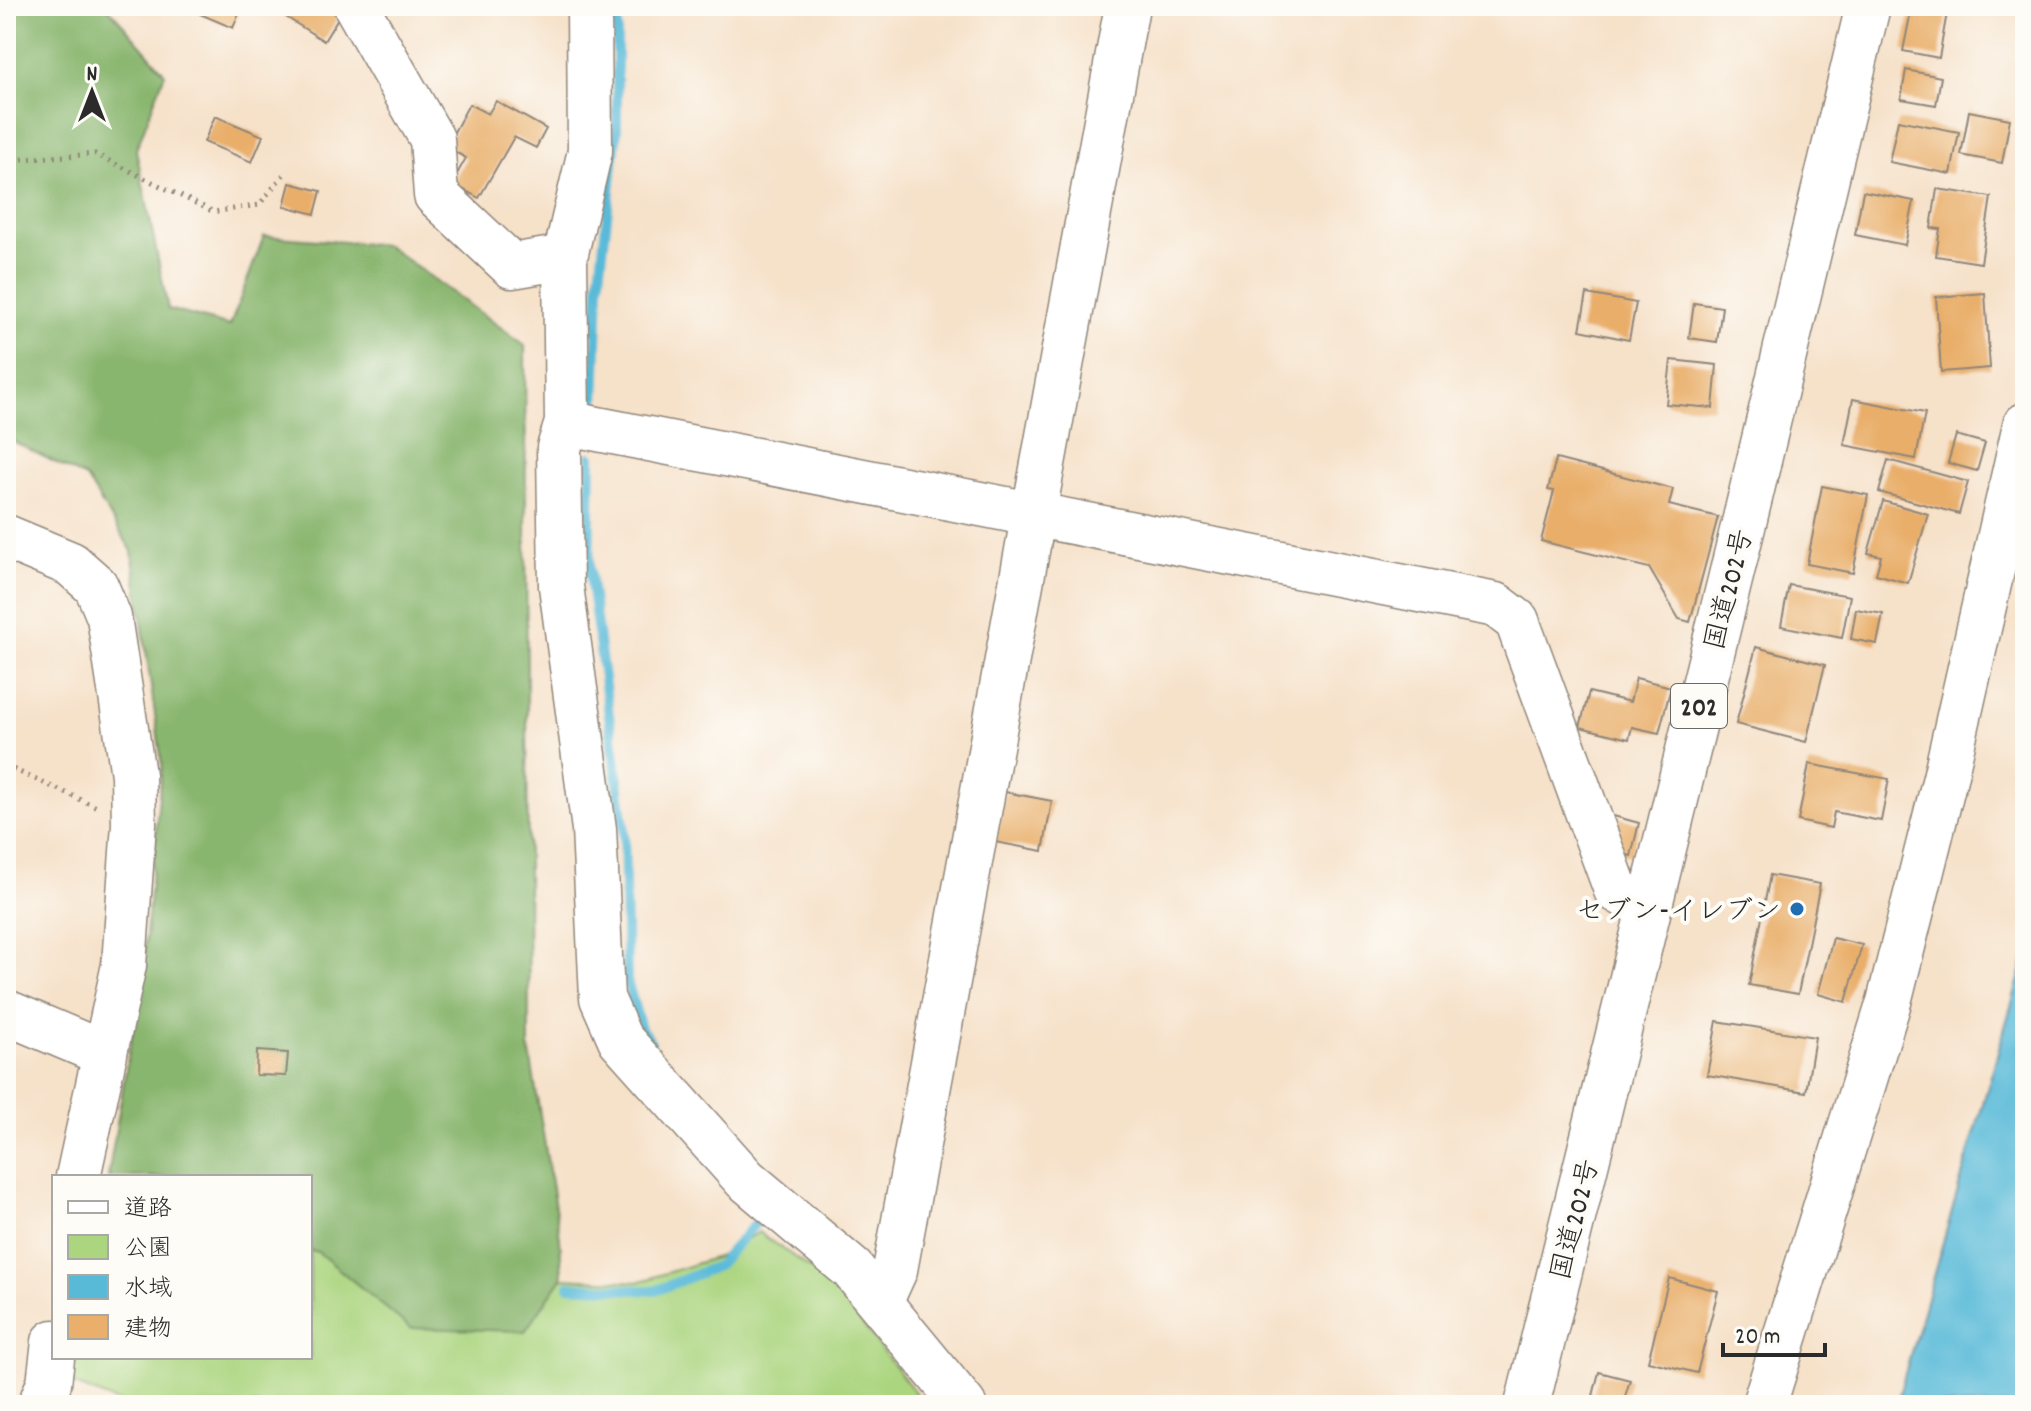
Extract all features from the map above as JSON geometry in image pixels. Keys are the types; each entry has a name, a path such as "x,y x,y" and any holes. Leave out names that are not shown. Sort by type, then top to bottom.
{"main road":[{"path":"357,6 432,139 436,195 512,266 565,257"},
{"path":"589,6 590,151 565,257 567,423 559,448 561,586 594,829 602,998 620,1039 745,1179 852,1269 964,1405"},
{"path":"880,1303 895,1270 1127,6"},
{"name":"国道202号","path":"1527,1405 1868,6"},
{"path":"567,423 1496,605 1517,621 1616,890 1649,909"},
{"path":"1764,1405 1889,1002 1945,778 2025,425"},
{"path":"6,537 71,564 96,586 109,617 133,775 134,824 124,965 78,1175"},
{"path":"6,1012 105,1054"},
{"path":"40,1405 49,1383 52,1358"}],"path":[{"path":"6,160 95,154 214,212 259,205 284,174"},
{"path":"6,766 134,824"}],"green space":[{"path":"6,6 107,6 165,73 136,150 168,309 230,326 264,236 386,245 525,345 529,1047 560,1238 562,1278 525,1331 410,1328 318,1252 312,1251 312,1175 108,1175 143,968 162,764 132,551 86,478 6,438"},
{"path":"759,1232 829,1282 925,1405 125,1405 68,1382 73,1359 312,1359 312,1251 525,1331 562,1278 638,1282 720,1256"}],"water":[{"path":"2025,958 2025,1405 1896,1405"}],"building":[{"path":"203,6 242,6 233,28 200,14"},
{"path":"277,6 329,6 341,13 324,41 275,10"},
{"path":"1912,6 1948,7 1939,58 1903,51"},
{"path":"1906,70 1941,77 1936,105 1901,99"},
{"path":"496,101 546,129 536,148 514,137 479,198 452,183 466,158 446,147 469,104 488,114"},
{"path":"1969,111 2010,119 2002,163 1961,155"},
{"path":"215,116 263,136 252,162 204,142"},
{"path":"1898,120 1959,132 1951,174 1889,162"},
{"path":"290,183 321,191 315,214 284,206"},
{"path":"1937,189 1991,197 1981,263 1936,256 1940,229 1931,228"},
{"path":"1863,191 1914,201 1905,245 1855,235"},
{"path":"1985,293 1990,368 1941,372 1936,297"},
{"path":"1587,294 1636,303 1629,340 1580,330"},
{"path":"1694,303 1722,307 1717,342 1689,338"},
{"path":"1671,360 1717,365 1713,408 1666,404"},
{"path":"1853,399 1925,413 1916,459 1844,445"},
{"path":"1956,435 1985,443 1977,471 1948,463"},
{"path":"1556,459 1673,489 1669,505 1718,517 1690,622 1679,619 1649,568 1541,541 1554,491 1548,490"},
{"path":"1888,460 1968,482 1959,514 1879,492"},
{"path":"1822,486 1868,495 1853,573 1807,564"},
{"path":"1883,501 1928,514 1908,583 1876,574 1881,556 1868,553"},
{"path":"1789,585 1850,596 1842,638 1781,626"},
{"path":"1856,609 1883,614 1877,644 1851,639"},
{"path":"1756,647 1825,665 1806,742 1736,724"},
{"path":"1636,678 1671,687 1659,733 1632,727 1629,739 1580,727 1589,692 1630,702"},
{"path":"1809,764 1889,779 1881,821 1834,812 1831,828 1798,821"},
{"path":"1005,792 1052,801 1043,851 995,842"},
{"path":"1595,811 1639,823 1631,856 1615,852"},
{"path":"1770,875 1820,884 1798,994 1749,985"},
{"path":"1833,938 1862,945 1846,1002 1818,994"},
{"path":"1717,1021 1815,1037 1806,1092 1707,1075"},
{"path":"257,1051 288,1053 286,1076 256,1075"},
{"path":"1669,1278 1718,1291 1697,1373 1648,1361"},
{"path":"1599,1372 1630,1380 1623,1403 1593,1396"}],"waterway":[{"path":"595,402 599,286 617,129 617,6"},
{"path":"591,457 589,567 624,826 627,981 641,1029 651,1042"},
{"path":"569,1286 655,1291 717,1266 755,1224"}],"place":[{"name":"セブン-イレブン","path":"1797,909"}]}
